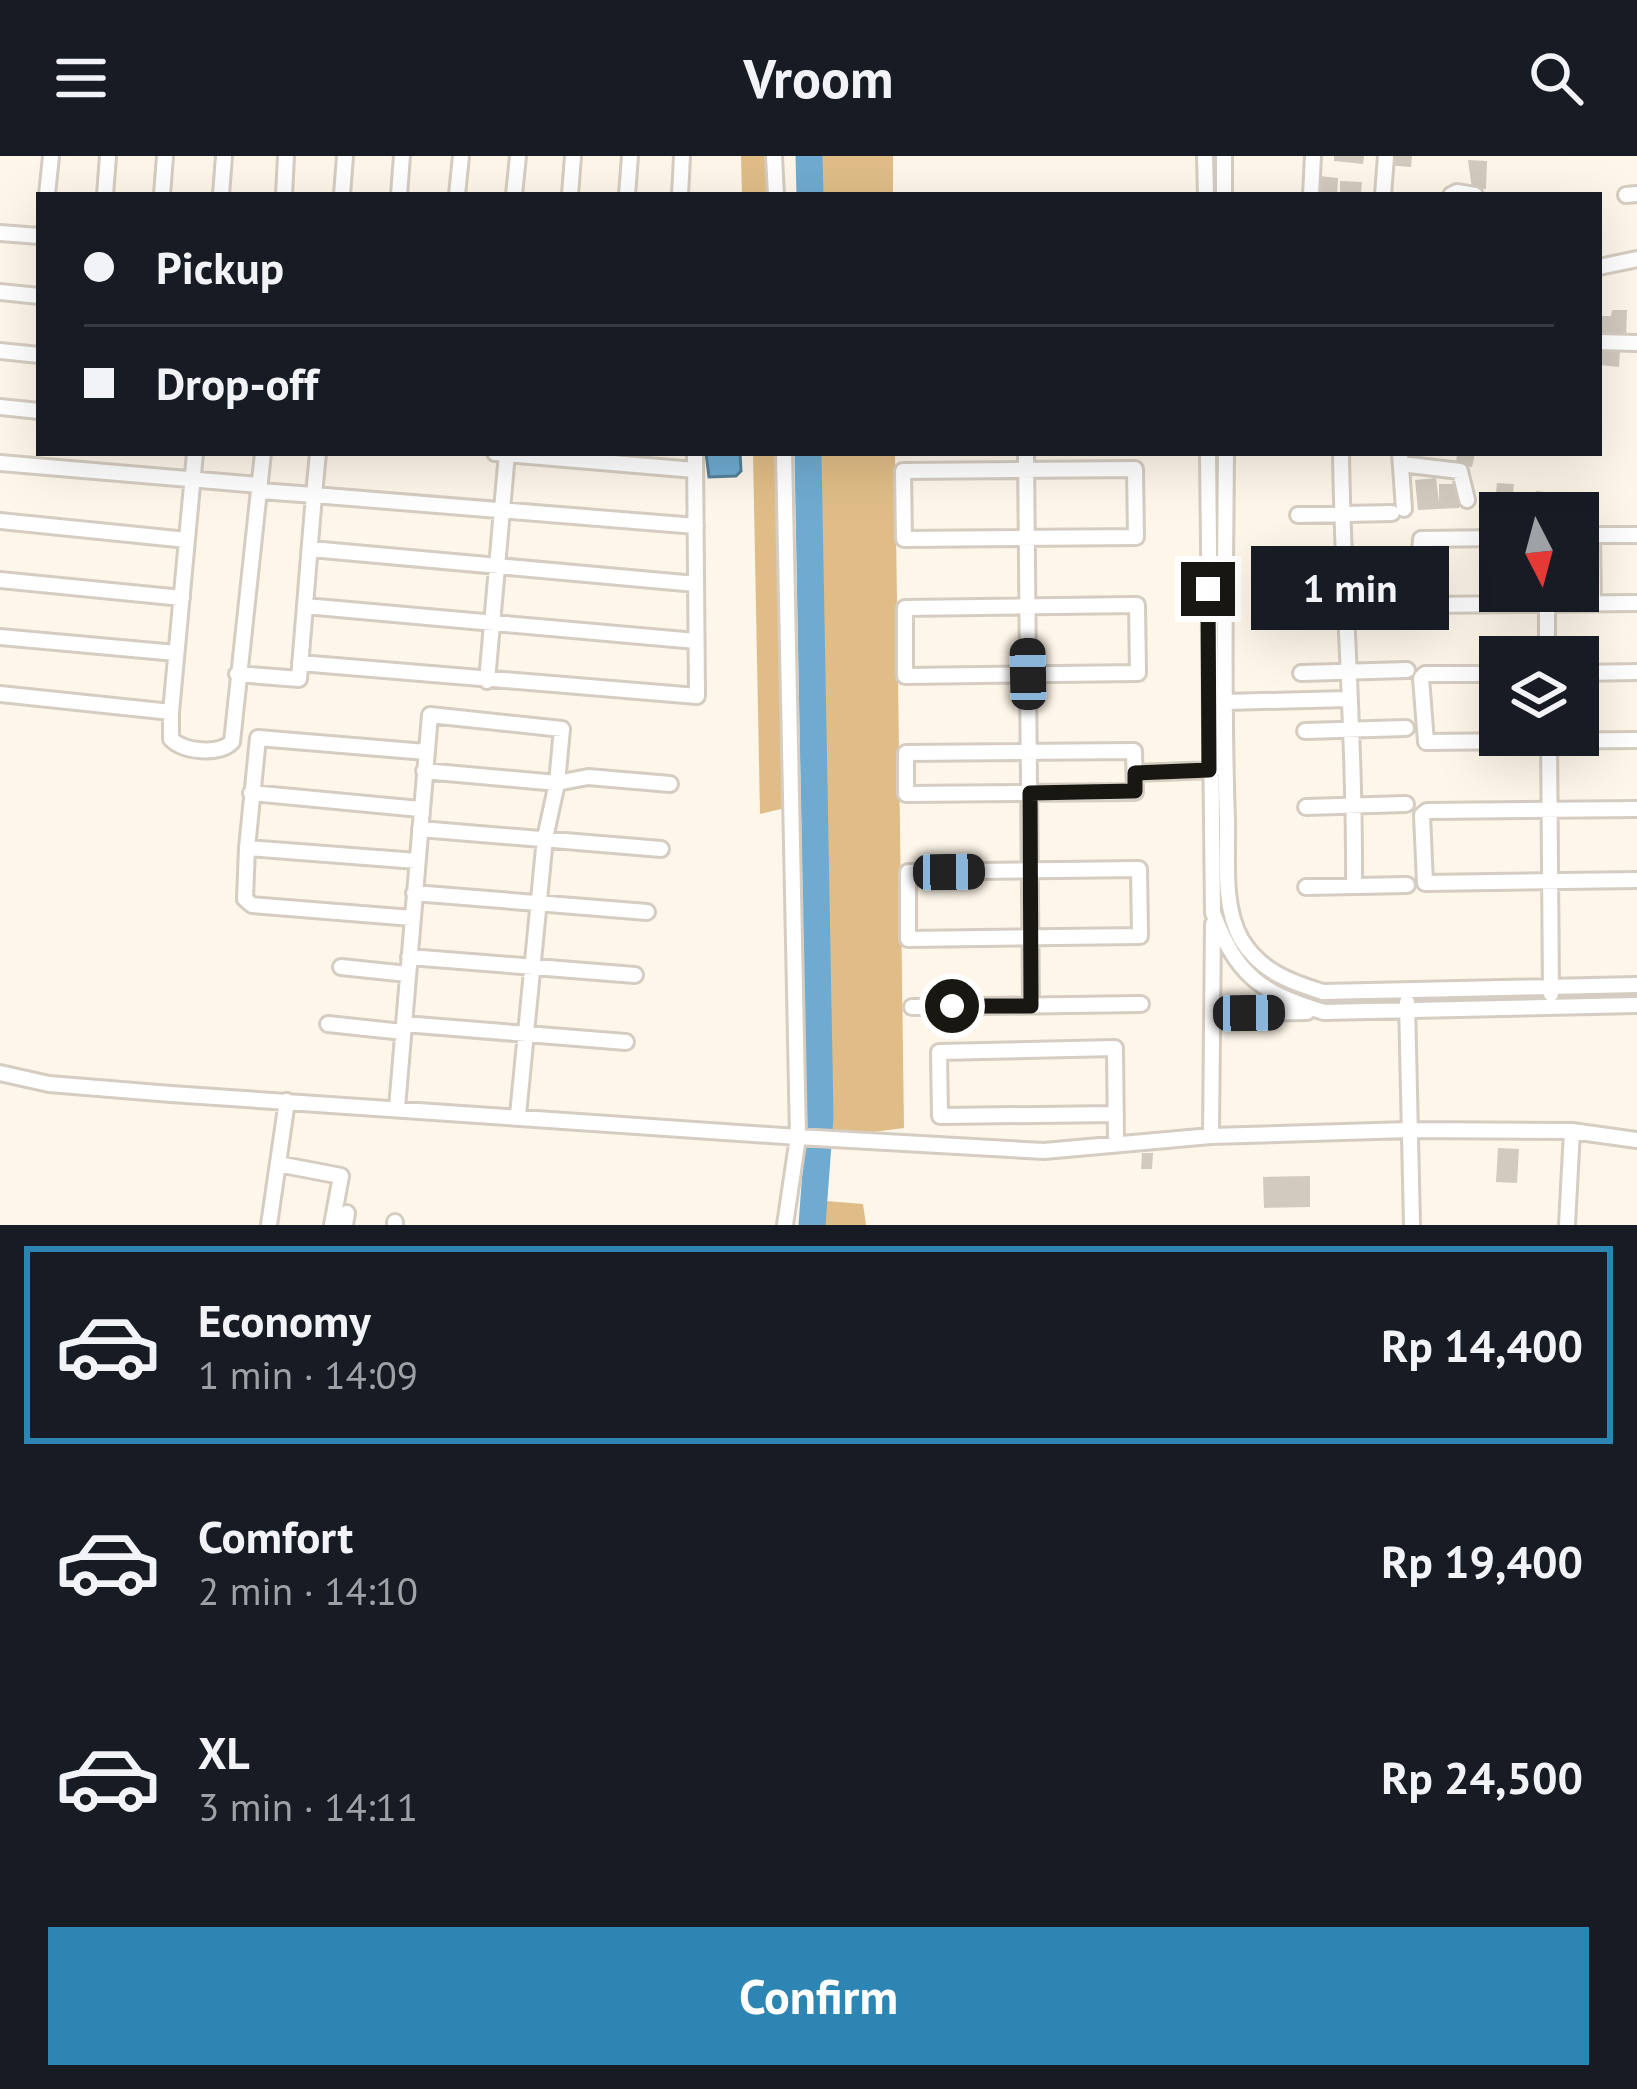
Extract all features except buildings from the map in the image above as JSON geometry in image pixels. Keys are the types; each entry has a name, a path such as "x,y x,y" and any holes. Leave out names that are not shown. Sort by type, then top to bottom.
{"street":[{"path":"47,192 51,156"},
{"path":"105,192 109,156"},
{"path":"162,192 165,156"},
{"path":"221,192 224,156"},
{"path":"284,192 286,156"},
{"path":"342,192 346,156"},
{"path":"398,192 402,156"},
{"path":"457,192 461,156"},
{"path":"514,192 518,156"},
{"path":"570,192 573,156"},
{"path":"627,192 630,156"},
{"path":"680,192 682,156"},
{"path":"774,156 776,192"},
{"path":"1205,156 1206,192"},
{"path":"1224,156 1224,192"},
{"path":"1311,192 1313,156"},
{"path":"1383,192 1386,156"},
{"path":"0,233 36,236"},
{"path":"1602,266 1637,260"},
{"path":"0,292 36,296"},
{"path":"1602,342 1637,344"},
{"path":"0,351 36,355"},
{"path":"0,407 36,411"},
{"path":"195,456 171,739 178,746 220,751 232,742 263,456"},
{"path":"238,674 298,679 318,456"},
{"path":"487,682 507,456"},
{"path":"530,456 695,470"},
{"path":"300,663 697,696 695,456"},
{"path":"784,456 801,1138 785,1225"},
{"path":"1026,456 1031,1006"},
{"path":"1208,456 1217,770 1211,1136"},
{"path":"1226,456 1225,702 1217,770 1230,910 1241,939 1263,967 1323,992 1637,985"},
{"path":"1341,456 1346,671 1353,730 1354,886"},
{"path":"1298,515 1398,511 1401,459 1460,471 1468,500"},
{"path":"0,463 695,526"},
{"path":"1135,469 1136,537 904,539 904,471 1027,470 1135,469"},
{"path":"0,521 187,540"},
{"path":"1599,535 1637,535"},
{"path":"1479,538 1421,538 1418,601 1421,605 1479,601"},
{"path":"310,549 696,584"},
{"path":"0,580 182,598"},
{"path":"1300,595 1404,592"},
{"path":"1599,603 1637,602"},
{"path":"1137,605 1138,673 905,676 905,608 1028,607 1137,605"},
{"path":"305,606 696,641"},
{"path":"0,637 176,653"},
{"path":"1301,673 1407,670"},
{"path":"1599,673 1637,672"},
{"path":"1479,674 1425,674 1421,678 1426,742 1479,740"},
{"path":"0,694 171,712"},
{"path":"1225,702 1348,699"},
{"path":"397,1108 430,715 562,729 545,838 518,1115"},
{"path":"1305,731 1406,728"},
{"path":"412,918 248,903 251,793 258,738 426,752"},
{"path":"1599,739 1637,740"},
{"path":"1134,751 1135,791 907,794 906,753 1029,752 1134,751"},
{"path":"1549,756 1551,1005"},
{"path":"1135,773 1217,770"},
{"path":"424,771 557,783 588,777 670,784"},
{"path":"251,793 420,809"},
{"path":"1306,807 1406,804"},
{"path":"1637,809 1422,814 1425,883 1637,880"},
{"path":"420,829 662,849"},
{"path":"247,848 417,861"},
{"path":"1139,869 1140,936 908,939 908,872 1030,871 1139,869"},
{"path":"1306,887 1407,884"},
{"path":"414,893 647,912"},
{"path":"1213,913 1226,950 1250,979 1282,999 1324,1012"},
{"path":"341,967 532,968 635,975"},
{"path":"1407,991 1412,1225"},
{"path":"912,1007 1142,1004"},
{"path":"1212,1014 1637,1005"},
{"path":"328,1024 626,1042"},
{"path":"1116,1114 940,1116 939,1052 1115,1048 1116,1114 1116,1143"},
{"path":"0,1072 49,1084 835,1141 1044,1151 1211,1136 1408,1130 1572,1131 1637,1140"},
{"path":"269,1225 286,1101"},
{"path":"1567,1225 1572,1131"},
{"path":"278,1165 341,1176 332,1225"}],"shaded area":[{"path":"741,156 774,156 776,192 742,192"},
{"path":"809,156 893,156 893,192 810,192"},
{"path":"753,456 784,456 794,806 760,814"},
{"path":"808,456 895,456 904,1128 818,1139"},
{"path":"814,1200 863,1204 866,1225 812,1225"}],"water":[{"path":"706,456 740,456 741,471 736,476 709,477"}],"waterway":[{"path":"809,156 810,192"},
{"path":"808,456 820,1117 812,1225"}],"route":[{"path":"952,1006 1031,1006 1030,793 1135,791 1135,773 1209,770 1208,589"}]}
